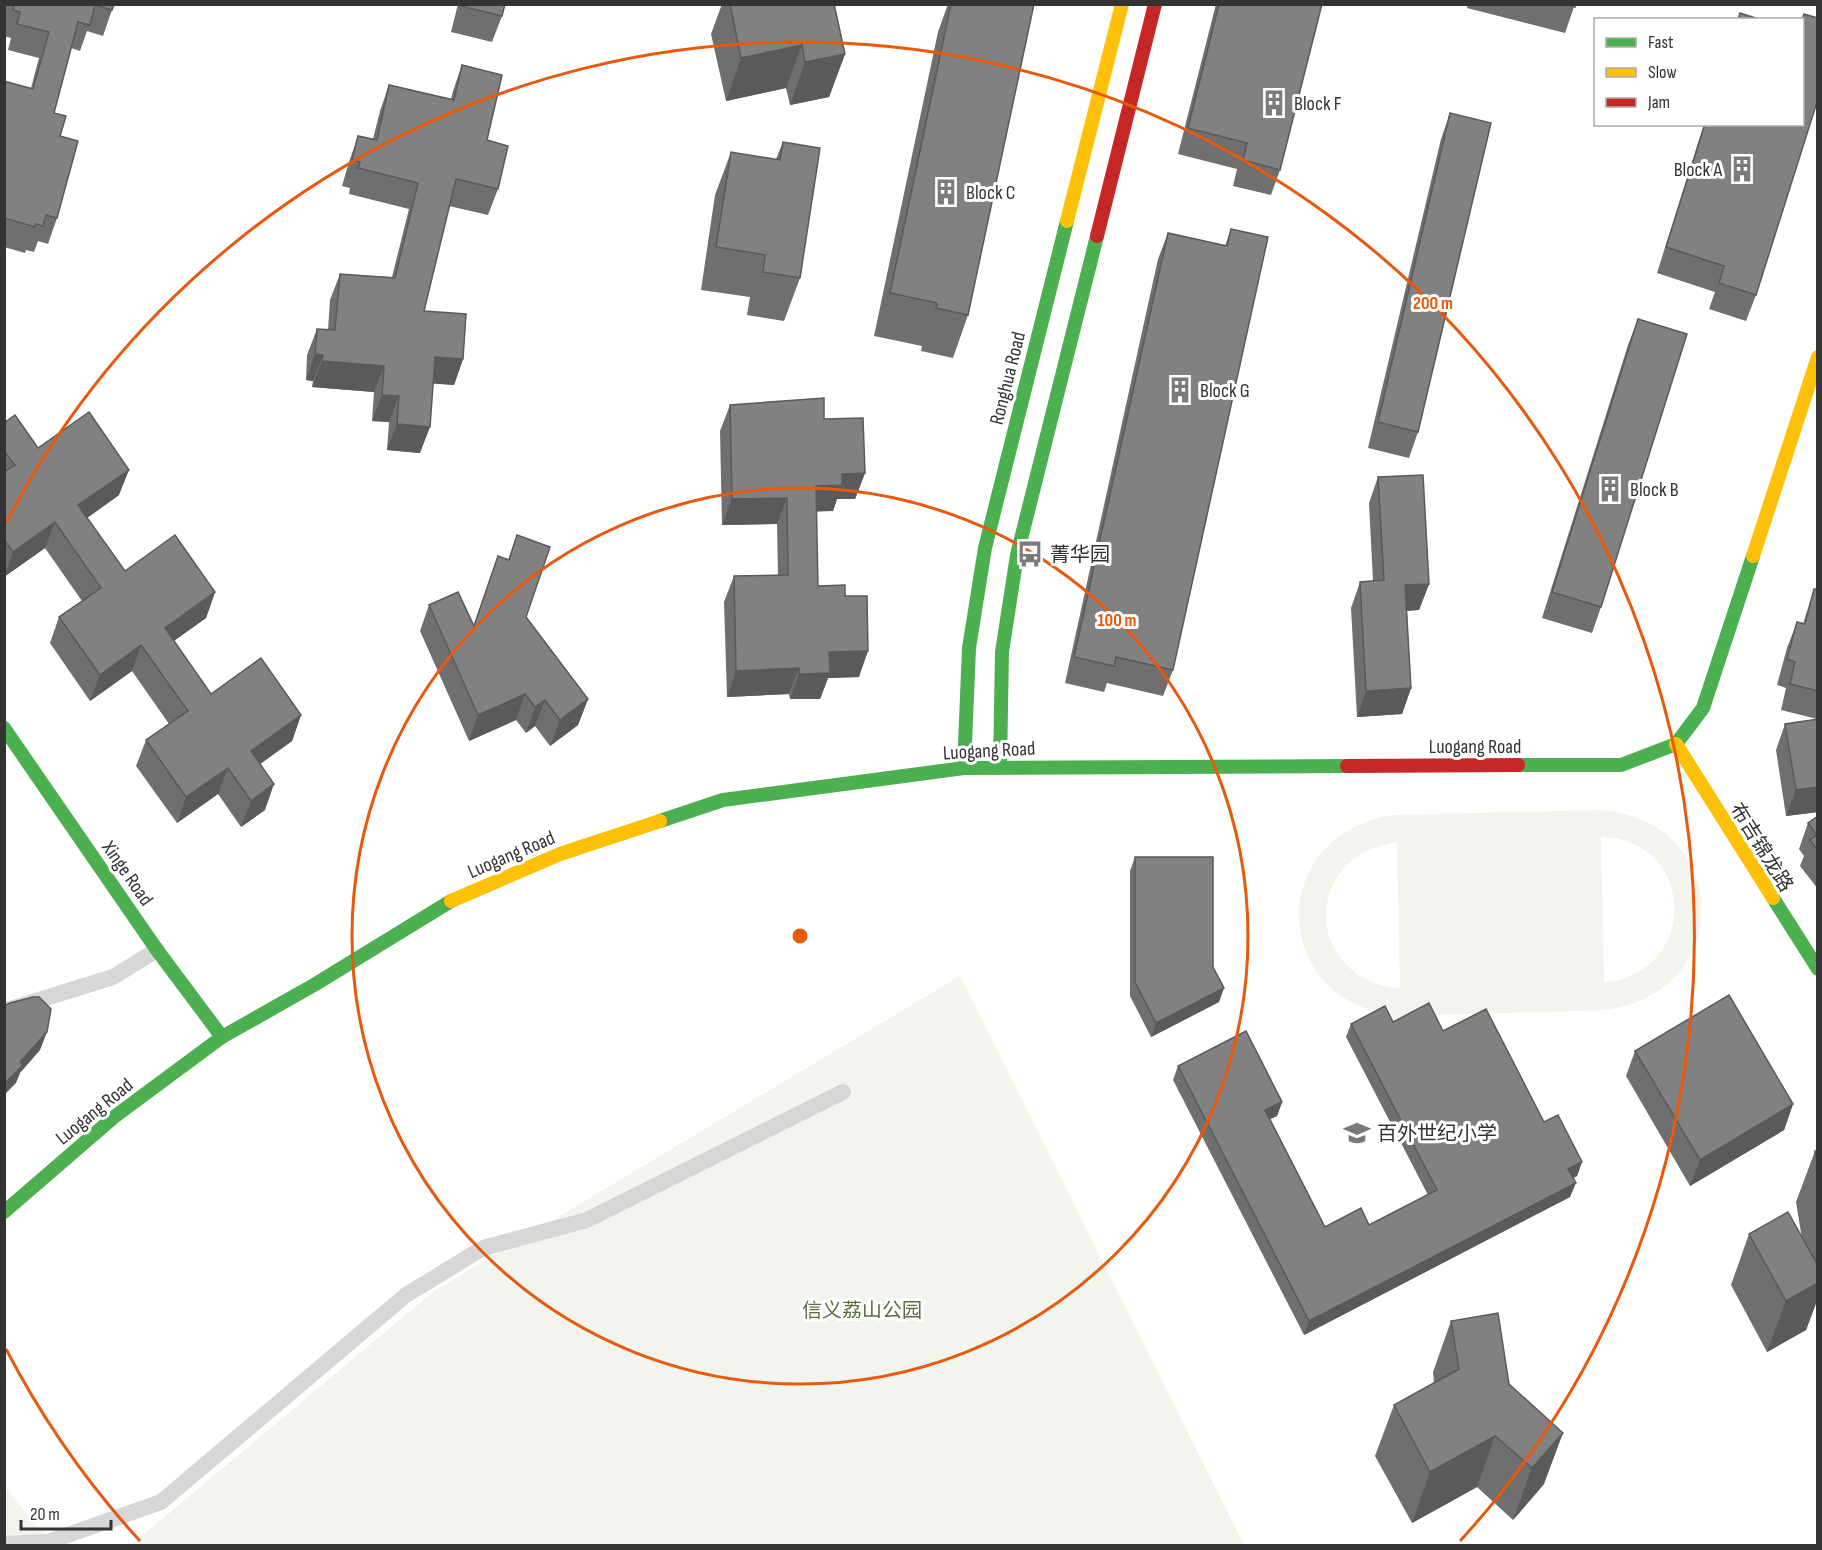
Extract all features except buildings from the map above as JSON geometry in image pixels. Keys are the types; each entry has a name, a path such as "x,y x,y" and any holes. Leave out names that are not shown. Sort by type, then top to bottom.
{"street":[{"name":"Ronghua Road","path":"964,768 969,648 985,548 1122,4"},
{"path":"1000,766 1002,652 1017,555 1155,4"},
{"path":"1676,744 1703,708 1814,379 1818,357"},
{"name":"Xinge Road","path":"4,728 157,950 222,1037"},
{"name":"Luogang Road","path":"4,1212 114,1117 222,1037 314,985 448,902 560,854 723,800 964,768 1000,766 1621,765 1676,744"},
{"name":"布吉锦龙路","path":"1676,744 1818,969"}],"lane":[{"path":"4,1011 113,976 157,950"},
{"path":"4,1544 48,1542 161,1502 406,1295 483,1248 587,1220 843,1092"}],"green space":[{"path":"1602,810 1645,821 1676,844 1695,874 1702,908 1696,942 1679,973 1649,997 1606,1010 1399,1016 1356,1004 1325,982 1306,951 1299,917 1305,883 1322,852 1352,828 1395,815","holes":["1601,837 1632,843 1655,858 1669,880 1674,906 1671,931 1658,955 1636,973 1604,983","1397,842 1400,988 1400,989 1368,980 1345,964 1331,942 1326,917 1330,892 1343,869 1366,852"]},
{"name":"信义荔山公园","path":"960,976 1244,1545 130,1546 433,1292"},
{"path":"4,1486 39,1529 66,1545 5,1545"}],"traffic: fast":[{"path":"964,768 969,648 985,548 1067,221"},
{"path":"1000,766 1002,652 1017,555 1097,236"},
{"path":"1518,765 1621,765 1676,744 1703,708 1753,556"},
{"path":"4,728 157,950 222,1037"},
{"path":"660,821 723,800 964,768 1347,766"},
{"path":"1773,898 1818,969"},
{"path":"4,1212 114,1117 222,1037 314,985 451,901"}],"traffic: slow":[{"path":"1067,221 1122,4"},
{"path":"1753,556 1818,357"},
{"path":"1676,744 1773,898"},
{"path":"451,901 560,854 660,821"}],"traffic: jam":[{"path":"1097,236 1155,4"},
{"path":"1347,766 1518,765"}],"place":[{"name":"Block F","path":"1274,103"},
{"name":"Block A","path":"1742,169"},
{"name":"Block C","path":"946,192"},
{"name":"Block G","path":"1180,390"},
{"name":"Block B","path":"1610,489"},
{"name":"菁华园","path":"1030,554"},
{"name":"百外世纪小学","path":"1357,1133"}]}
